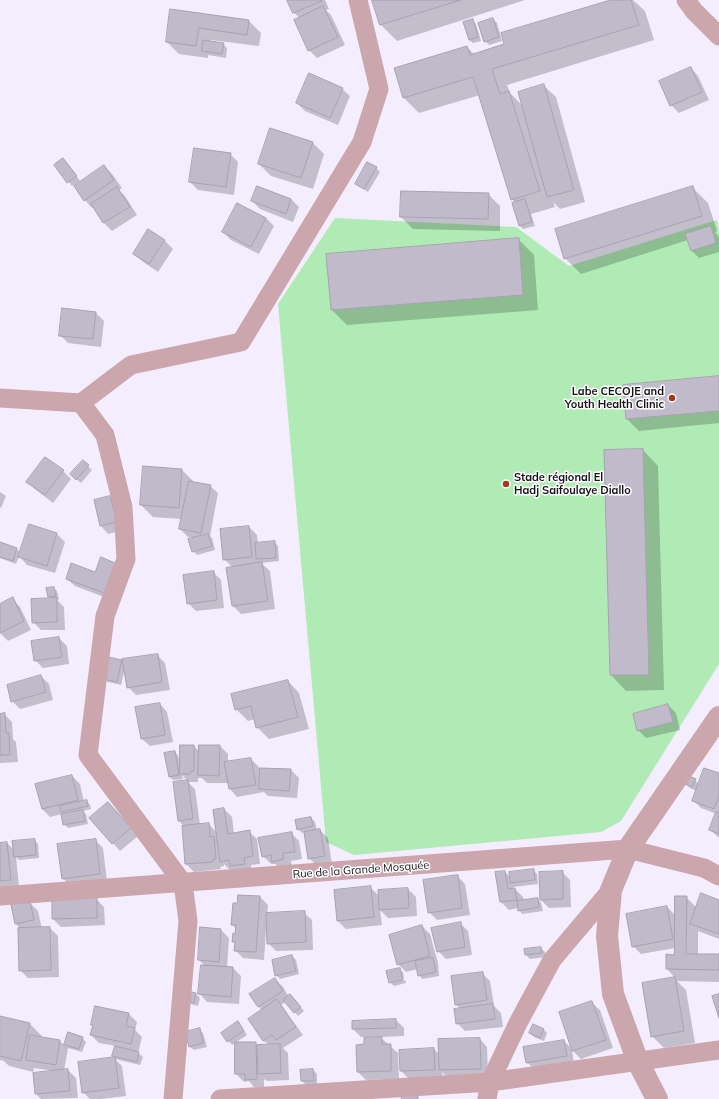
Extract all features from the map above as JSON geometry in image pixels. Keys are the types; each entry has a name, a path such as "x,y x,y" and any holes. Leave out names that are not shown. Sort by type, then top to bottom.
{"street":[{"path":"0,398 81,403 131,365 241,342 362,142 378,89 358,0"},
{"path":"686,0 694,11 719,36"},
{"path":"81,403 105,436 123,506 126,559 105,616 88,755 183,883 188,921 173,1099"},
{"path":"657,1099 638,1062 613,994 607,936 611,890 628,849 719,717"},
{"name":"Rue de la Grande Mosquée","path":"0,896 628,849 704,868 719,876"},
{"path":"488,1091 518,1023 552,960 611,890"},
{"path":"220,1099 488,1091 638,1062 719,1050"}],"green space":[{"name":"Stade régional El Hadj Saifoulaye Diallo","path":"335,218 516,227 569,266 717,220 719,231 719,664 621,821 601,832 354,855 326,842 278,304"}],"building":[{"path":"287,0 321,0 322,1 293,13"},
{"path":"372,0 461,0 380,25"},
{"path":"611,0 631,0 639,25 492,69 500,94 509,91 540,191 511,200 473,77 403,98 394,68 467,46 470,55 504,44 501,33"},
{"path":"323,6 338,37 308,51 294,20"},
{"path":"170,9 249,20 247,35 199,28 196,46 166,42"},
{"path":"493,18 499,37 484,42 478,23"},
{"path":"473,19 478,37 469,40 463,22"},
{"path":"203,40 224,43 222,54 202,51"},
{"path":"691,67 702,92 670,106 659,81"},
{"path":"309,73 343,88 330,118 296,103"},
{"path":"544,84 574,190 547,197 518,92"},
{"path":"270,128 313,142 301,178 258,164"},
{"path":"194,148 231,153 226,187 189,182"},
{"path":"63,158 77,176 67,183 54,165"},
{"path":"367,162 377,167 364,189 355,184"},
{"path":"104,165 114,180 84,201 74,186"},
{"path":"257,186 291,199 286,214 251,201"},
{"path":"693,186 702,216 564,259 555,229"},
{"path":"117,187 130,207 103,223 91,204"},
{"path":"401,191 489,193 488,219 400,217"},
{"path":"525,199 532,222 519,226 512,203"},
{"path":"237,203 266,218 251,247 222,232"},
{"path":"711,226 716,243 691,251 685,234"},
{"path":"148,229 165,240 149,264 133,254"},
{"path":"519,238 523,295 331,310 326,254"},
{"path":"62,308 96,312 93,339 59,336"},
{"name":"Labe CECOJE and Youth Health Clinic","path":"719,376 719,411 626,419 623,385"},
{"path":"643,449 649,675 610,675 604,450"},
{"path":"45,457 64,470 45,495 26,482"},
{"path":"83,460 89,465 76,480 70,474"},
{"path":"143,466 182,469 179,508 140,505"},
{"path":"189,481 211,485 201,533 179,529"},
{"path":"110,496 117,522 100,526 94,500"},
{"path":"29,524 57,533 47,566 18,557"},
{"path":"249,526 252,557 223,560 220,529"},
{"path":"208,534 212,546 192,552 188,539"},
{"path":"275,541 276,558 256,559 255,543"},
{"path":"0,542 17,548 13,561 0,557"},
{"path":"101,557 115,563 104,593 66,579 71,563 95,572"},
{"path":"262,562 268,601 232,606 226,568"},
{"path":"214,571 217,600 187,604 183,575"},
{"path":"54,587 56,596 48,597 46,588"},
{"path":"13,597 24,621 0,633 0,604"},
{"path":"57,598 57,622 32,623 31,599"},
{"path":"59,637 62,657 34,661 31,641"},
{"path":"158,654 162,682 127,688 122,659"},
{"path":"108,657 122,660 117,682 103,679"},
{"path":"41,675 46,692 11,702 7,685"},
{"path":"288,680 298,717 256,728 251,706 235,710 231,694"},
{"path":"160,703 165,735 141,739 135,707"},
{"path":"668,704 673,722 637,731 633,714"},
{"path":"5,713 6,733 9,733 10,755 0,755 0,714"},
{"path":"180,745 194,745 194,771 191,771 190,774 180,774"},
{"path":"199,745 220,745 219,776 198,775"},
{"path":"175,751 179,775 169,777 164,753"},
{"path":"251,758 256,785 229,789 224,762"},
{"path":"260,768 291,769 289,791 259,789"},
{"path":"704,768 719,773 719,796 714,809 692,801"},
{"path":"72,775 78,800 42,809 35,784"},
{"path":"689,776 696,779 692,787 685,784"},
{"path":"188,780 193,819 178,821 173,782"},
{"path":"87,800 88,806 61,812 60,806"},
{"path":"108,802 131,828 112,844 89,818"},
{"path":"224,808 228,834 250,830 253,856 244,858 245,864 230,866 229,860 220,862 213,810"},
{"path":"83,810 85,821 63,825 61,814"},
{"path":"716,812 719,813 719,834 709,830"},
{"path":"311,817 313,826 297,830 295,820"},
{"path":"209,823 210,837 214,836 216,859 213,859 213,862 185,864 182,826"},
{"path":"320,829 325,856 308,859 304,832"},
{"path":"292,832 295,852 283,853 284,859 272,862 271,855 262,857 258,838"},
{"path":"35,839 36,855 14,857 12,841"},
{"path":"96,839 100,874 62,879 57,844"},
{"path":"7,842 11,880 0,881 0,843"},
{"path":"534,869 535,880 510,883 509,872"},
{"path":"505,871 508,889 515,888 517,900 500,902 495,872"},
{"path":"563,871 563,899 540,900 539,872"},
{"path":"458,875 462,908 428,913 423,880"},
{"path":"371,886 374,917 337,921 334,890"},
{"path":"408,888 409,908 379,910 378,890"},
{"path":"701,893 719,900 719,934 690,924"},
{"path":"238,895 260,896 256,952 234,951 235,942 232,942 236,925 231,925 233,903 237,903"},
{"path":"675,896 687,896 686,954 719,954 719,970 666,969 666,954 674,955"},
{"path":"97,898 97,918 52,919 52,900"},
{"path":"538,898 539,907 518,911 517,901"},
{"path":"30,901 34,920 15,924 11,905"},
{"path":"667,906 673,939 632,947 626,914"},
{"path":"305,911 306,942 267,944 266,913"},
{"path":"461,922 465,947 437,952 431,928"},
{"path":"422,925 430,956 397,965 389,935"},
{"path":"50,927 51,970 19,971 18,928"},
{"path":"200,927 221,929 219,962 198,960"},
{"path":"541,947 542,953 525,955 524,949"},
{"path":"292,955 296,971 275,976 272,960"},
{"path":"433,958 436,972 418,976 415,961"},
{"path":"201,965 233,967 231,997 198,994"},
{"path":"400,968 403,980 389,983 386,971"},
{"path":"483,972 487,1000 455,1005 451,976"},
{"path":"675,977 684,1031 651,1037 642,983"},
{"path":"275,978 283,991 258,1007 249,994"},
{"path":"188,991 196,993 194,1003 186,1001"},
{"path":"290,994 301,1007 294,1013 283,1000"},
{"path":"719,994 719,1018 712,996"},
{"path":"277,999 296,1027 276,1040 272,1035 263,1041 248,1019"},
{"path":"592,1001 606,1040 572,1051 559,1012"},
{"path":"493,1004 495,1019 456,1024 454,1009"},
{"path":"95,1006 129,1013 126,1026 135,1028 131,1044 90,1035 93,1025 91,1025"},
{"path":"0,1016 30,1023 21,1061 0,1056"},
{"path":"396,1019 396,1028 352,1029 352,1021"},
{"path":"238,1021 244,1031 227,1042 221,1033"},
{"path":"533,1024 544,1029 540,1038 529,1033"},
{"path":"200,1028 203,1043 189,1047 185,1032"},
{"path":"68,1032 83,1037 79,1049 64,1045"},
{"path":"30,1035 60,1040 56,1065 26,1060"},
{"path":"382,1037 382,1044 391,1044 391,1071 357,1072 356,1045 364,1044 364,1038"},
{"path":"480,1038 481,1069 439,1070 438,1039"},
{"path":"564,1040 567,1056 526,1063 523,1047"},
{"path":"235,1042 256,1042 257,1079 245,1080 245,1074 235,1074"},
{"path":"280,1044 281,1073 258,1074 257,1045"},
{"path":"115,1046 139,1052 137,1062 112,1056"},
{"path":"434,1048 435,1070 400,1071 399,1050"},
{"path":"115,1057 119,1088 82,1093 78,1062"},
{"path":"68,1069 70,1091 35,1094 33,1073"},
{"path":"313,1069 314,1081 301,1081 300,1070"},
{"path":"418,1096 418,1099 402,1099 401,1097"}],"place":[{"name":"Labe CECOJE and Youth Health Clinic","path":"672,398"},
{"name":"Stade régional El Hadj Saifoulaye Diallo","path":"506,484"}]}
